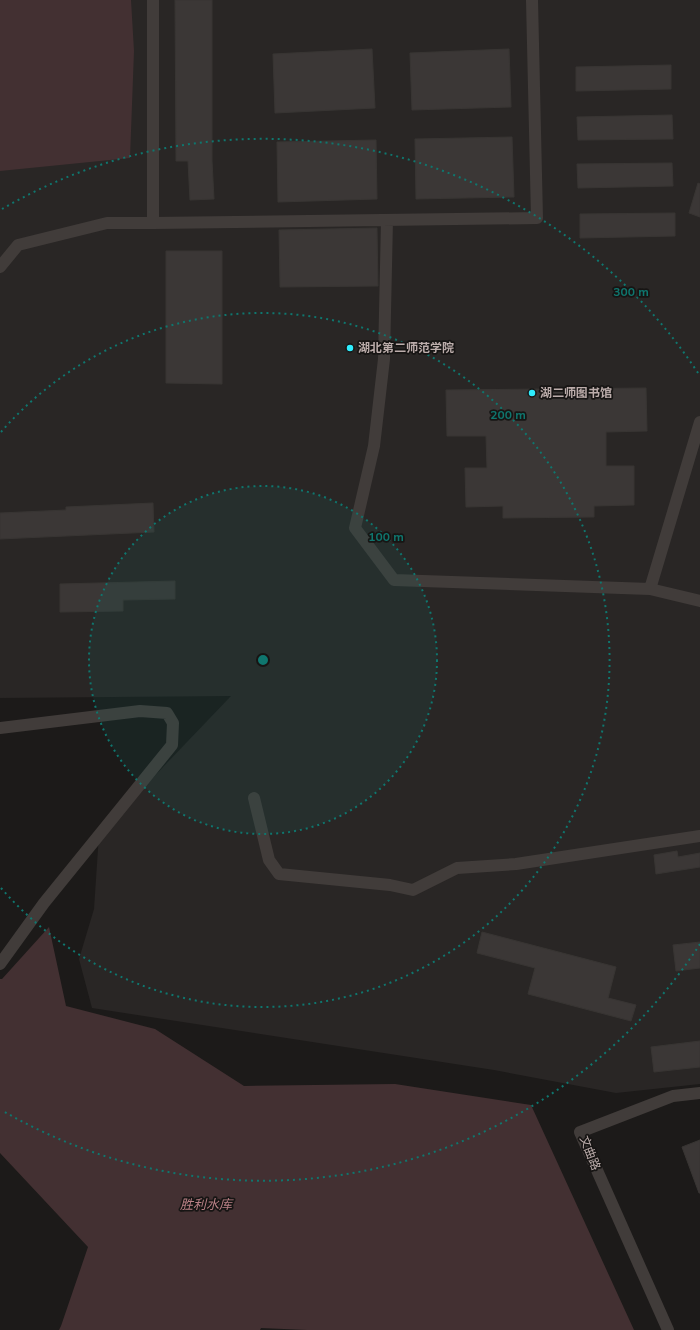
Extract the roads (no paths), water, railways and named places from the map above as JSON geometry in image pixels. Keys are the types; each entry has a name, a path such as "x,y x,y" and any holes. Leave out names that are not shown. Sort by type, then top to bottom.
{"street":[{"path":"153,0 153,223"},
{"path":"0,267 18,244 107,223 537,218 532,0"},
{"path":"387,220 384,359 374,446 355,528 394,580 650,589 700,601"},
{"path":"650,589 700,422"},
{"path":"0,728 140,711 167,713 173,723 172,745 44,903 0,964"},
{"path":"254,798 269,860 279,874 390,885 413,890 457,868 516,864 700,836"},
{"name":"文曲路","path":"668,1330 580,1132 672,1096 700,1093"}],"water":[{"path":"0,0 131,0 134,51 130,158 0,171"},
{"name":"胜利水库","path":"49,927 66,1006 155,1029 244,1086 395,1084 531,1105 634,1330 307,1330 261,1328 260,1330 59,1330 88,1247 0,1153 0,979 2,979"}],"place":[{"name":"湖北第二师范学院","path":"350,348"},
{"name":"湖二师图书馆","path":"532,393"}]}
